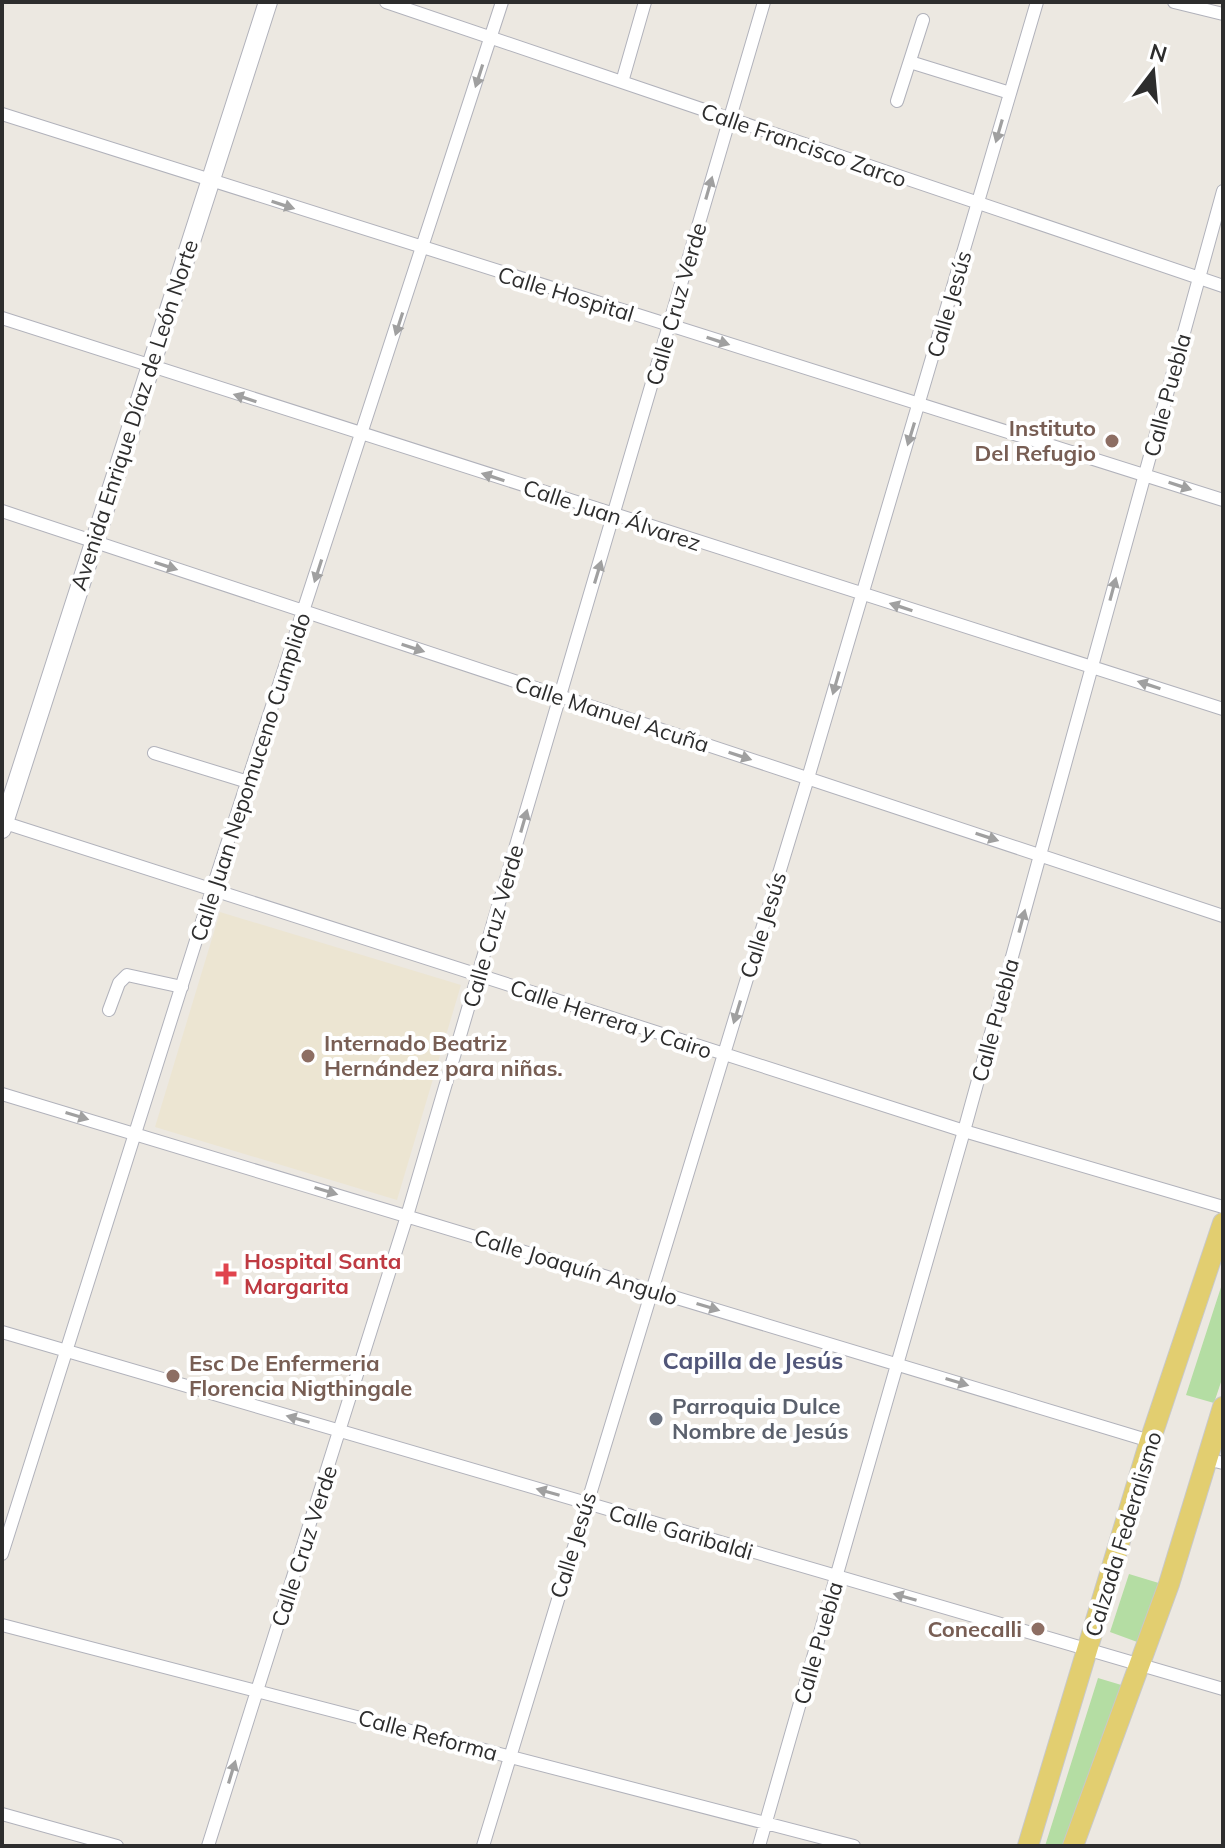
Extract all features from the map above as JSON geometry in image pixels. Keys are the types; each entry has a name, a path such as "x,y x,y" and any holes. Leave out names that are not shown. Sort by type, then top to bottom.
{"main road":[{"name":"Avenida Enrique Díaz de León Norte","path":"3,824 268,2"},
{"name":"Calzada Federalismo","path":"1028,1846 1150,1441 1223,1223"},
{"path":"1073,1846 1215,1461 1223,1407"}],"street":[{"name":"Calle Francisco Zarco","path":"386,2 1223,286"},
{"name":"Calle Juan Nepomuceno Cumplido","path":"2,1554 212,890 424,249 502,2"},
{"path":"622,82 645,2"},
{"name":"Calle Cruz Verde","path":"208,1846 407,1216 764,2"},
{"name":"Calle Jesús","path":"483,1846 808,778 1037,2"},
{"path":"1174,2 1223,14"},
{"path":"897,101 923,20"},
{"path":"910,62 1010,93"},
{"name":"Calle Hospital","path":"2,114 1223,500"},
{"name":"Calle Puebla","path":"759,1846 964,1131 1223,191"},
{"name":"Calle Juan Álvarez","path":"2,318 1223,709"},
{"name":"Calle Manuel Acuña","path":"2,511 1223,916"},
{"path":"154,753 248,782"},
{"name":"Calle Herrera y Cairo","path":"3,824 964,1131 1223,1207"},
{"path":"109,1010 119,983 127,975 182,987"},
{"name":"Calle Joaquín Angulo","path":"2,1094 1150,1441"},
{"name":"Calle Garibaldi","path":"2,1332 1223,1689"},
{"name":"Calle Reforma","path":"2,1625 854,1846"},
{"path":"2,1814 117,1846"}],"shaded area":[{"name":"Internado Beatriz Hernández para niñas.","path":"220,912 461,985 397,1200 155,1127"}],"green space":[{"path":"1223,1281 1223,1376 1214,1403 1186,1395"},
{"path":"1129,1574 1162,1584 1140,1643 1110,1632"},
{"path":"1098,1678 1128,1687 1067,1846 1045,1846"}],"place":[{"name":"Instituto Del Refugio","path":"1112,441"},
{"name":"Internado Beatriz Hernández para niñas.","path":"308,1056"},
{"name":"Hospital Santa Margarita","path":"226,1274"},
{"name":"Esc De Enfermeria Florencia Nigthingale","path":"173,1376"},
{"name":"Parroquia Dulce Nombre de Jesús","path":"656,1419"},
{"name":"Conecalli","path":"1038,1629"}],"district":[{"name":"Capilla de Jesús","path":"753,1361"}]}
